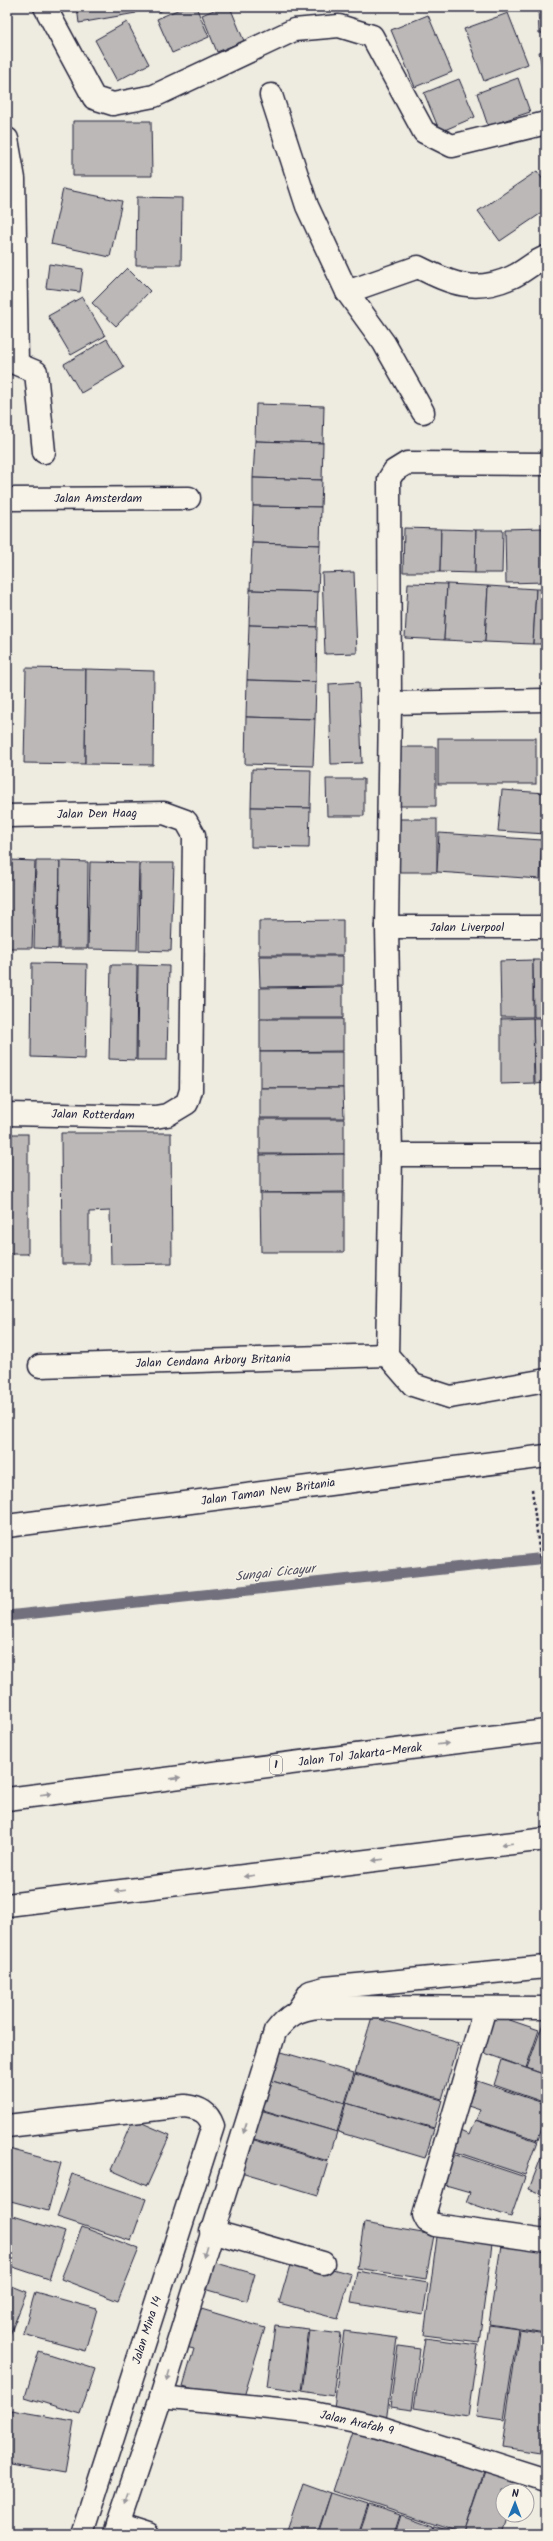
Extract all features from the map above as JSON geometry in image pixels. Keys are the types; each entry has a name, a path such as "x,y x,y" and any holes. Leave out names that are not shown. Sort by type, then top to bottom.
{"main road":[{"path":"45,7 94,98 113,104 154,96 294,30 339,26 372,36 424,132 452,146 546,123"},
{"path":"271,95 307,206 347,292 384,343 423,412"},
{"path":"7,139 14,179 12,364 36,372 44,452"},
{"path":"347,292 418,267 443,279 467,287 490,285 512,277 546,257"},
{"path":"546,464 407,463 394,471 389,485 390,703 387,927 391,1155 387,1355 412,1385 450,1397 546,1380"},
{"name":"Jalan Amsterdam","path":"7,499 189,498"},
{"path":"390,703 546,700"},
{"name":"Jalan Den Haag","path":"7,816 164,813 186,821 194,835 191,1090 187,1103 178,1110"},
{"name":"Jalan Liverpool","path":"387,927 546,927"},
{"name":"Jalan Rotterdam","path":"7,1114 155,1116 167,1115 178,1110"},
{"path":"391,1155 546,1155"},
{"name":"Jalan Cendana Arbory Britania","path":"40,1366 387,1355"},
{"name":"Jalan Taman New Britania","path":"7,1526 537,1457"},
{"name":"Jalan Tol Jakarta–Merak","path":"7,1799 546,1731"},
{"path":"7,1905 546,1839"},
{"path":"149,2534 116,2529 161,2397 211,2231 275,2032 286,2018 298,2010 310,1992 325,1988 546,1967"},
{"path":"298,2010 319,2007 544,2008"},
{"path":"485,2008 425,2206 424,2215 428,2221 435,2225 546,2241"},
{"name":"Jalan Mina 14","path":"7,2126 185,2106 198,2108 210,2116 213,2126 82,2534"},
{"path":"211,2231 323,2263"},
{"name":"Jalan Arafah 9","path":"161,2397 308,2412 379,2427 546,2480"}],"path":[{"path":"537,1457 546,1610"}],"building":[{"path":"77,7 135,7 136,13 79,23"},
{"path":"156,7 168,7 159,12"},
{"path":"184,7 196,7 209,37 172,53 157,19"},
{"path":"221,7 230,7 244,41 217,52 202,15"},
{"path":"538,7 546,7 546,33 539,33"},
{"path":"508,13 528,64 484,81 464,29"},
{"path":"428,15 452,72 415,87 391,30"},
{"path":"127,22 149,64 117,81 95,40"},
{"path":"546,51 546,86 539,52"},
{"path":"518,78 530,112 488,126 477,93"},
{"path":"459,79 475,117 440,132 424,93"},
{"path":"73,121 151,121 152,176 73,176"},
{"path":"537,171 546,184 546,210 500,241 478,211"},
{"path":"63,189 122,201 110,257 51,244"},
{"path":"137,197 182,198 181,265 136,265"},
{"path":"49,264 83,269 80,292 46,288"},
{"path":"127,268 150,291 116,326 92,303"},
{"path":"82,297 105,336 71,355 48,316"},
{"path":"107,339 124,368 81,393 64,364"},
{"path":"256,404 324,406 323,443 255,441"},
{"path":"255,441 323,443 322,480 253,478"},
{"path":"253,478 322,480 321,507 253,506"},
{"path":"253,506 321,507 320,545 252,543"},
{"path":"404,528 441,529 440,572 403,572"},
{"path":"543,528 545,582 506,583 505,529"},
{"path":"543,528 546,528 546,582 545,582"},
{"path":"441,529 476,530 475,573 440,572"},
{"path":"476,530 503,530 502,573 475,573"},
{"path":"252,543 320,545 318,592 250,590"},
{"path":"354,572 357,653 325,654 322,573"},
{"path":"408,583 447,584 444,640 405,638"},
{"path":"447,584 488,586 485,642 444,640"},
{"path":"488,586 536,589 533,644 485,642"},
{"path":"536,589 546,589 546,644 533,644"},
{"path":"250,590 318,592 317,627 249,625"},
{"path":"249,625 317,627 316,682 247,680"},
{"path":"26,668 86,669 85,764 24,763"},
{"path":"86,669 154,671 153,765 85,764"},
{"path":"247,680 316,682 315,719 246,717"},
{"path":"359,682 362,763 331,764 329,684"},
{"path":"246,717 315,719 313,766 245,764"},
{"path":"438,738 536,738 536,784 438,784"},
{"path":"393,747 436,747 436,806 394,806"},
{"path":"252,769 311,770 310,808 251,807"},
{"path":"326,779 364,779 364,816 327,816"},
{"path":"502,790 546,793 546,834 498,831"},
{"path":"251,807 310,808 309,848 251,847"},
{"path":"396,819 437,819 437,872 396,872"},
{"path":"439,833 542,840 540,879 437,872"},
{"path":"9,860 35,861 32,948 7,948"},
{"path":"36,861 60,861 58,949 34,948"},
{"path":"60,861 88,862 87,949 59,949"},
{"path":"90,862 139,863 137,950 88,949"},
{"path":"140,863 174,863 171,951 139,950"},
{"path":"343,920 343,955 259,955 259,921"},
{"path":"259,956 343,956 343,986 260,987"},
{"path":"533,960 533,1017 501,1017 500,961"},
{"path":"533,960 546,960 546,1017 534,1017"},
{"path":"32,963 87,964 85,1059 31,1057"},
{"path":"111,965 137,965 136,1060 109,1059"},
{"path":"138,965 169,966 167,1060 137,1060"},
{"path":"343,987 343,1018 260,1018 260,988"},
{"path":"533,1018 546,1018 546,1083 535,1084"},
{"path":"533,1018 534,1083 501,1084 501,1019"},
{"path":"260,1019 343,1019 343,1051 260,1052"},
{"path":"260,1052 343,1052 343,1088 260,1088"},
{"path":"260,1088 343,1088 344,1118 260,1118"},
{"path":"260,1119 344,1119 344,1154 260,1154"},
{"path":"61,1133 171,1133 172,1263 111,1264 110,1211 89,1212 89,1264 62,1264"},
{"path":"7,1134 28,1134 28,1254 7,1254"},
{"path":"344,1154 344,1192 260,1193 260,1155"},
{"path":"260,1193 344,1193 344,1252 261,1252"},
{"path":"495,2015 539,2030 526,2068 482,2052"},
{"path":"546,2015 546,2075 527,2068"},
{"path":"372,2017 459,2043 442,2099 355,2073"},
{"path":"278,2051 354,2073 345,2103 269,2080"},
{"path":"502,2060 546,2075 546,2103 494,2085"},
{"path":"355,2074 442,2100 434,2128 346,2103"},
{"path":"269,2080 345,2103 337,2132 260,2109"},
{"path":"477,2081 546,2104 546,2116 538,2140 476,2120 480,2110 468,2106"},
{"path":"346,2103 434,2129 425,2158 338,2132"},
{"path":"260,2110 337,2132 328,2161 251,2138"},
{"path":"133,2119 170,2135 147,2186 111,2170"},
{"path":"475,2120 537,2141 525,2175 453,2151 460,2131 469,2135"},
{"path":"251,2139 328,2162 318,2195 241,2172"},
{"path":"546,2145 546,2196 529,2189"},
{"path":"9,2149 61,2163 48,2211 7,2200"},
{"path":"453,2153 525,2177 511,2217 466,2202 470,2192 442,2184"},
{"path":"72,2174 146,2199 131,2241 57,2217"},
{"path":"546,2209 546,2222 541,2221"},
{"path":"7,2214 65,2232 49,2279 7,2265"},
{"path":"364,2223 434,2235 426,2279 357,2268"},
{"path":"82,2227 139,2249 118,2301 61,2279"},
{"path":"437,2237 492,2244 479,2342 424,2335"},
{"path":"501,2245 546,2251 545,2333 489,2324"},
{"path":"292,2258 351,2274 338,2319 279,2303"},
{"path":"213,2262 255,2274 247,2301 205,2289"},
{"path":"357,2271 428,2283 423,2315 351,2303"},
{"path":"7,2284 27,2292 7,2342"},
{"path":"35,2292 97,2309 85,2351 23,2334"},
{"path":"198,2308 265,2328 242,2403 183,2386 194,2349 186,2347"},
{"path":"275,2325 309,2329 301,2391 267,2386"},
{"path":"489,2325 518,2329 504,2420 476,2416"},
{"path":"310,2330 341,2334 333,2396 302,2391"},
{"path":"519,2330 546,2334 546,2420 541,2453 502,2447"},
{"path":"344,2331 397,2338 386,2422 333,2415"},
{"path":"425,2338 478,2345 468,2416 414,2408"},
{"path":"398,2346 420,2349 412,2410 390,2407"},
{"path":"39,2351 95,2369 80,2414 25,2397"},
{"path":"11,2410 74,2421 65,2473 7,2463 7,2431"},
{"path":"355,2424 486,2466 464,2534 333,2491"},
{"path":"546,2431 546,2461 542,2460"},
{"path":"487,2466 521,2478 519,2483 495,2483 495,2523 505,2523 502,2534 464,2534"},
{"path":"303,2483 331,2493 317,2534 286,2534"},
{"path":"331,2493 368,2505 358,2534 318,2534"},
{"path":"369,2505 400,2515 394,2534 359,2534"},
{"path":"401,2515 432,2526 429,2534 395,2534"},
{"path":"546,2516 546,2534 540,2534"},
{"path":"433,2526 458,2534 430,2534"}],"waterway":[{"name":"Sungai Cicayur","path":"7,1616 546,1558"}]}
